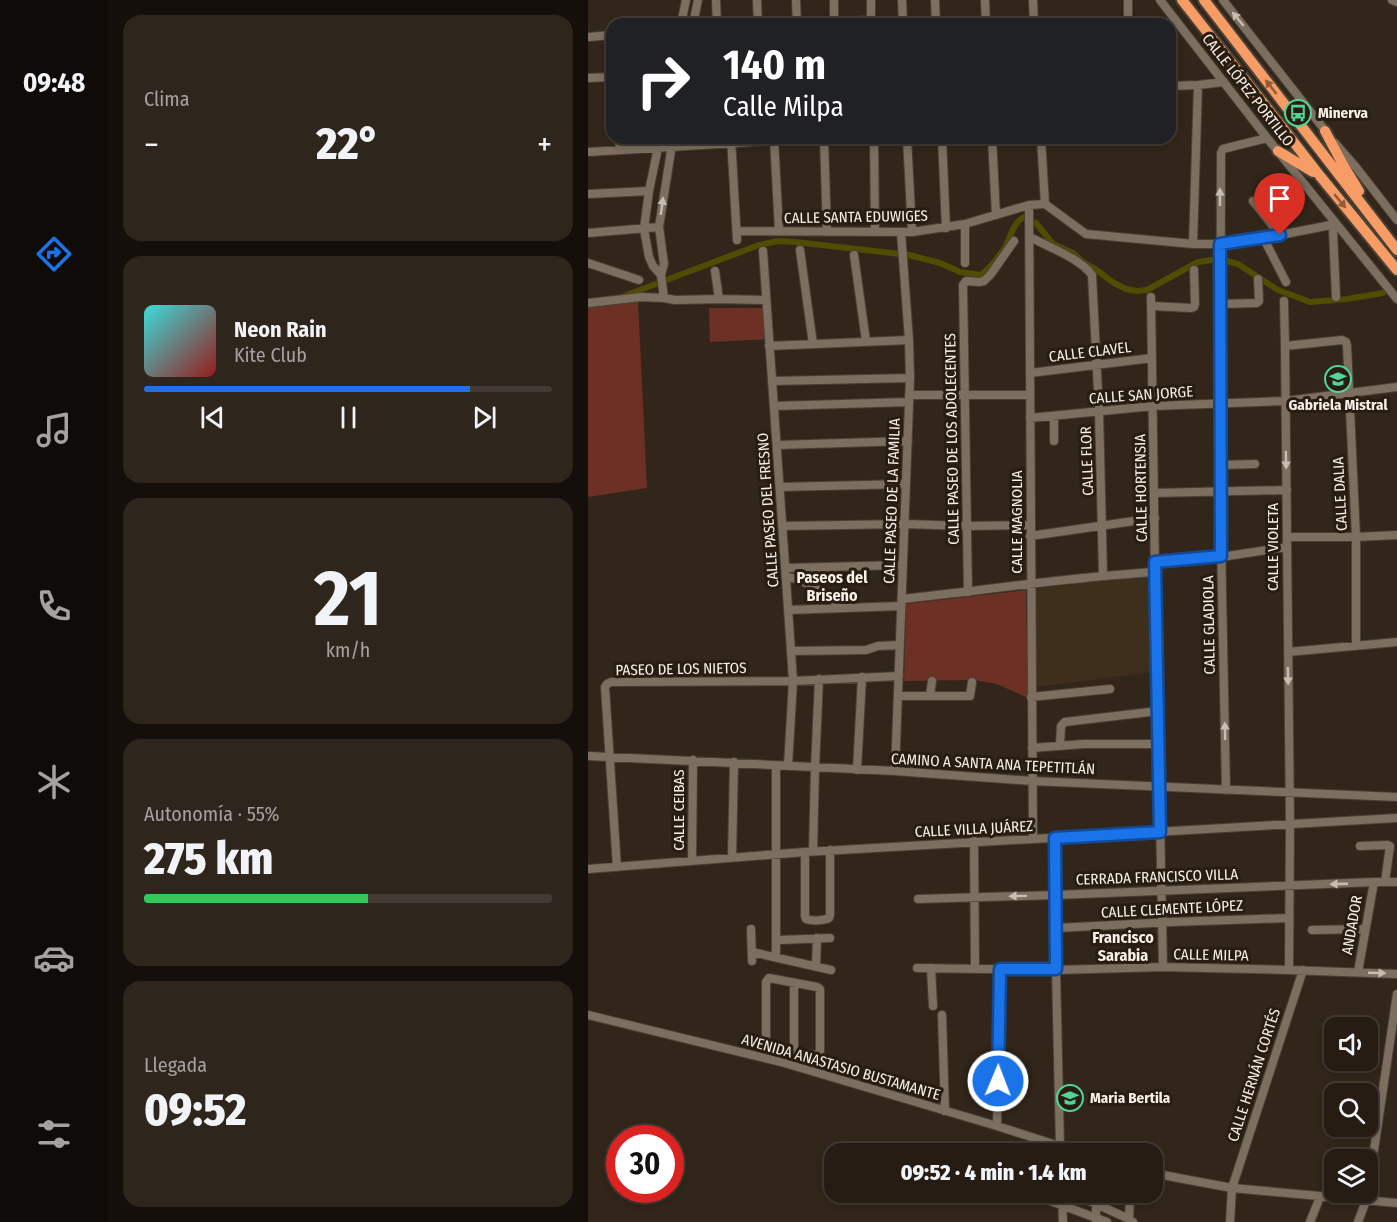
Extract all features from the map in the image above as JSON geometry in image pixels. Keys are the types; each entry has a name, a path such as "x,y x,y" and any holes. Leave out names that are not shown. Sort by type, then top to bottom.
{"highway":[{"path":"1182,0 1397,270"},
{"path":"1204,0 1397,250"},
{"path":"1300,125 1311,133 1397,238"},
{"path":"1325,131 1359,191"},
{"path":"1278,151 1320,176"}],"street":[{"path":"682,18 686,0"},
{"path":"694,18 698,0"},
{"path":"716,0 717,18"},
{"path":"757,0 758,18"},
{"path":"796,0 797,18"},
{"path":"834,0 834,18"},
{"path":"871,0 871,18"},
{"path":"902,0 903,18"},
{"path":"935,0 936,18"},
{"path":"985,0 986,18"},
{"path":"1033,0 1034,18"},
{"path":"1128,0 1128,18"},
{"name":"CALLE LÓPEZ PORTILLO","path":"1160,0 1174,18"},
{"path":"1223,0 1397,220"},
{"path":"1392,0 1397,2"},
{"name":"CALLE LÓPEZ PORTILLO","path":"1176,20 1267,138 1397,299"},
{"path":"588,37 606,36"},
{"path":"588,78 606,77"},
{"path":"1176,86 1224,82"},
{"path":"1192,244 1197,85"},
{"name":"CALLE GLADIOLA","path":"1226,790 1220,491 1221,151 1267,138"},
{"path":"620,144 620,150"},
{"path":"659,144 644,229 649,257 662,285 675,300 766,300"},
{"path":"662,285 664,264 659,226 672,144"},
{"path":"588,152 701,144"},
{"name":"CALLE SANTA EDUWIGES","path":"731,144 737,236 779,231 912,232 965,224 1029,205 1045,204"},
{"path":"775,144 779,231"},
{"path":"824,144 827,232"},
{"path":"874,144 875,232"},
{"path":"907,144 912,232"},
{"path":"942,144 946,228"},
{"path":"992,144 996,214"},
{"path":"1041,144 1045,204 1086,234 1192,244 1220,244 1336,225"},
{"path":"588,194 649,191"},
{"path":"1253,201 1280,235"},
{"name":"CALLE MAGNOLIA","path":"1029,205 1033,839"},
{"path":"965,224 965,263"},
{"path":"1336,225 1333,231 1336,297"},
{"path":"588,233 659,226"},
{"name":"CALLE PASEO DE LA FAMILIA","path":"895,771 910,378 901,232"},
{"name":"CALLE FLOR","path":"1030,237 1071,258 1092,275 1100,411 1103,575"},
{"path":"1263,237 1286,282"},
{"name":"CALLE PASEO DE LOS ADOLECENTES","path":"968,592 963,285 966,281 984,281 1014,241"},
{"path":"800,250 813,344"},
{"name":"CALLE PASEO DEL FRESNO","path":"763,251 792,651 793,681 788,766"},
{"path":"854,255 866,341"},
{"path":"588,263 639,280"},
{"path":"653,266 664,264"},
{"path":"1152,306 1194,307 1196,304 1194,270"},
{"path":"715,271 719,299"},
{"path":"1220,304 1257,303 1259,301 1258,279"},
{"path":"588,303 641,297 662,285"},
{"name":"CALLE HORTENSIA","path":"1151,297 1163,967"},
{"name":"CALLE VIOLETA","path":"1284,301 1289,793"},
{"path":"769,346 909,340"},
{"name":"CALLE DALIA","path":"1285,346 1342,340 1347,346 1356,537 1356,646"},
{"name":"CALLE CLAVEL","path":"1030,373 1152,358"},
{"path":"772,381 910,378"},
{"name":"CALLE SAN JORGE","path":"1030,418 1153,406 1286,401 1397,387"},
{"path":"774,406 966,395 1030,395"},
{"path":"1054,416 1054,441"},
{"path":"777,445 908,441"},
{"path":"1220,465 1255,464"},
{"path":"780,487 906,484"},
{"path":"1154,493 1287,490"},
{"path":"1030,536 1155,518"},
{"path":"783,526 1030,525"},
{"path":"1287,537 1397,535"},
{"path":"1155,562 1287,548"},
{"path":"786,568 903,566"},
{"path":"789,610 902,602 1103,575 1155,572"},
{"path":"786,577 794,578 825,594 840,607"},
{"path":"1288,652 1397,642"},
{"path":"792,651 866,650 878,646 900,645"},
{"path":"793,681 899,676"},
{"path":"857,770 862,677"},
{"path":"819,679 805,916 809,920 826,919 830,915 830,850"},
{"name":"PASEO DE LOS NIETOS","path":"610,757 605,687 609,683 793,681"},
{"path":"930,696 932,681"},
{"path":"898,696 970,696 972,682"},
{"path":"1031,697 1110,688"},
{"path":"1060,746 1061,726 1065,722 1158,711"},
{"path":"1032,748 1084,744 1159,744"},
{"name":"CAMINO A SANTA ANA TEPETITLÁN","path":"588,756 895,771 1032,781 1397,797"},
{"path":"610,757 616,867"},
{"name":"CALLE CEIBAS","path":"692,860 693,760"},
{"path":"732,858 734,762"},
{"path":"776,766 776,957"},
{"path":"1288,970 1289,793"},
{"name":"CALLE VILLA JUÁREZ","path":"588,869 809,851 1397,818"},
{"path":"1055,838 1059,1143"},
{"path":"974,841 975,968"},
{"path":"1360,846 1390,846 1385,882"},
{"name":"ANDADOR","path":"1358,972 1374,882"},
{"name":"CERRADA FRANCISCO VILLA","path":"918,899 1397,882"},
{"name":"CALLE CLEMENTE LÓPEZ","path":"1056,928 1289,918"},
{"path":"751,929 752,961"},
{"path":"1312,930 1365,929"},
{"path":"776,939 830,938"},
{"path":"816,966 817,939"},
{"path":"752,952 831,970"},
{"name":"CALLE MILPA","path":"917,968 1163,967 1397,974"},
{"path":"931,968 933,1006"},
{"path":"997,1126 1000,969"},
{"name":"CALLE HERNÁN CORTÉS","path":"1230,1222 1232,1188 1303,970"},
{"path":"771,978 794,983 819,988 821,992 819,1053 816,1055 768,1046 765,1041 767,980 771,978"},
{"path":"794,983 794,1051"},
{"path":"1374,1149 1397,994"},
{"name":"AVENIDA ANASTASIO BUSTAMANTE","path":"588,1015 781,1062 1050,1143"},
{"path":"942,1015 945,1111"},
{"path":"771,1060 779,1049"},
{"path":"779,1049 781,1062"},
{"path":"1163,1175 1232,1188 1324,1197"},
{"path":"1310,1222 1320,1197"},
{"path":"1378,1197 1397,1203"},
{"path":"1054,1203 1096,1220 1107,1222"},
{"path":"1062,1203 1063,1222"},
{"path":"1096,1220 1096,1204 1131,1221 1130,1203"},
{"path":"1358,1222 1364,1203"}],"shaded area":[{"path":"638,301 647,488 588,497 588,307"},
{"path":"709,308 765,308 767,339 710,342"},
{"path":"1152,575 1153,672 1036,687 1033,589"},
{"path":"1026,590 1028,698 997,684 974,680 904,681 906,604"}],"waterway":[{"path":"624,296 759,245 778,241 909,255 940,263 960,272 981,275 999,256 1014,227 1024,217"},
{"path":"1036,223 1053,244 1073,253 1083,262 1126,289 1147,290 1198,262 1212,260"},
{"path":"1227,261 1238,264 1278,290 1310,302 1383,293"}],"place":[{"name":"Minerva","path":"1298,113"},
{"name":"Gabriela Mistral","path":"1338,379"},
{"name":"Maria Bertila","path":"1070,1098"}],"district":[{"name":"Paseos del Briseño","path":"832,586"},
{"name":"Francisco Sarabia","path":"1123,946"}],"route":[{"path":"998,1081 1000,969 1056,969 1055,838 1160,832 1155,562 1221,556 1220,244 1280,235"}]}
